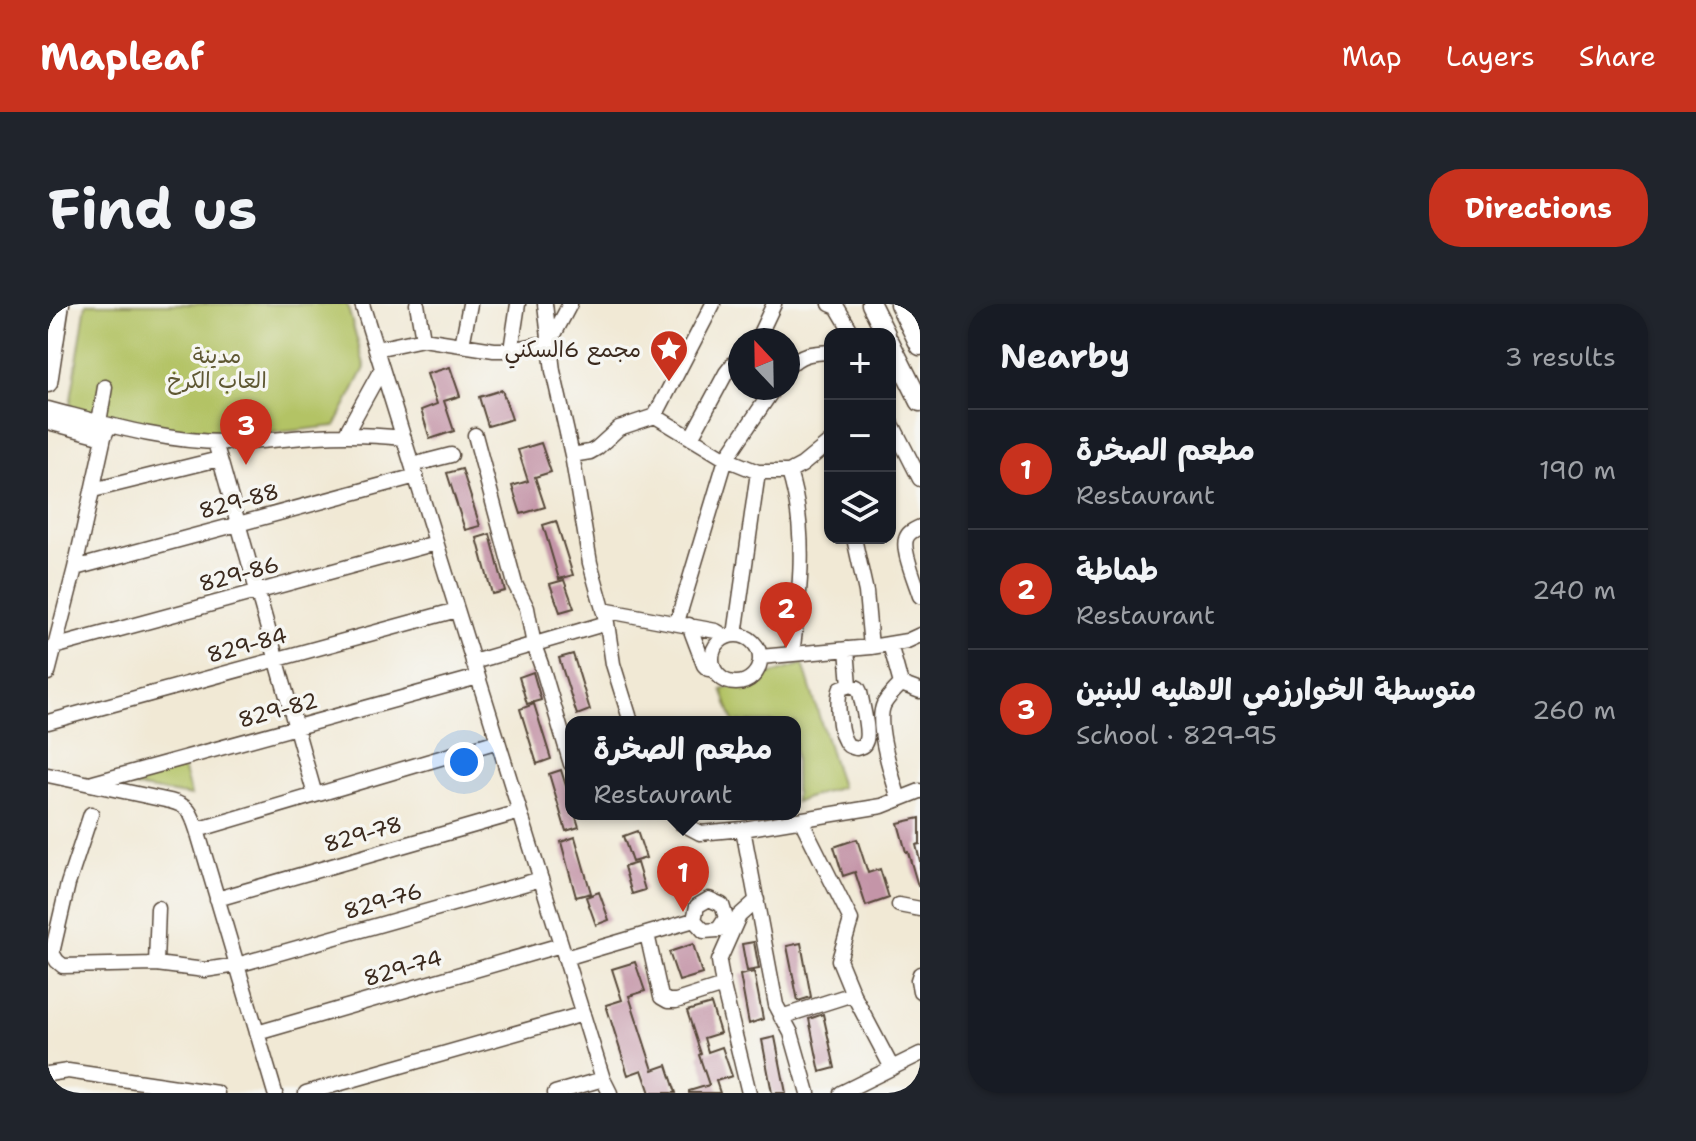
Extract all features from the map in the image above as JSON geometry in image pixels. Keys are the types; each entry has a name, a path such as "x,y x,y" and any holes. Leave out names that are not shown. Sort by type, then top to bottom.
{"main road":[{"path":"48,383 60,304"},
{"path":"871,304 883,328"},
{"path":"899,304 920,346"},
{"path":"896,354 920,402"}],"street":[{"path":"362,304 607,1086 555,1093"},
{"path":"417,304 423,339"},
{"path":"462,345 470,304"},
{"path":"511,350 518,304"},
{"path":"545,304 553,371 572,455 590,563 605,616 613,664 629,716"},
{"path":"550,342 570,304"},
{"path":"572,455 597,448 619,428 655,416 713,304"},
{"path":"763,328 774,304"},
{"path":"830,304 837,307 849,328"},
{"path":"376,349 423,339 494,350 511,350 550,342"},
{"path":"800,357 824,353"},
{"path":"345,435 382,368"},
{"path":"691,438 728,370"},
{"path":"48,673 93,490 104,428 105,387"},
{"path":"714,669 704,665 683,624 726,459 766,400"},
{"path":"48,409 104,428"},
{"path":"655,416 726,459 758,472 789,472 824,447"},
{"path":"48,422 215,442 345,435 404,438"},
{"path":"896,432 920,479"},
{"path":"475,435 515,584 527,608 534,645 565,744"},
{"path":"215,442 315,795"},
{"name":"829-88","path":"75,568 239,524 414,470 451,455"},
{"path":"93,490 219,459"},
{"path":"730,636 758,472"},
{"path":"789,472 797,494 799,512 801,587 792,654"},
{"path":"920,527 912,530 906,538 905,548 920,596"},
{"name":"829-86","path":"54,647 436,543"},
{"path":"855,544 865,583 871,647"},
{"name":"829-84","path":"48,722 457,610"},
{"path":"473,662 534,645 605,616 683,624 730,636 744,636 758,648 759,666 754,675 738,683 720,677 712,660 718,642 730,636"},
{"path":"760,657 871,647 907,641 920,635"},
{"path":"890,644 901,684"},
{"path":"847,649 850,685"},
{"name":"829-82","path":"90,784 478,677"},
{"path":"901,684 920,691"},
{"path":"899,799 887,759 881,715 884,704 901,684"},
{"path":"197,830 498,741"},
{"path":"48,775 182,804 189,810 275,1093"},
{"path":"679,820 700,833 743,829 882,806 920,791"},
{"name":"829-78","path":"217,899 520,812"},
{"name":"829-76","path":"91,814 68,884 52,953 63,966 156,964 205,970 237,965 541,879"},
{"path":"801,820 851,920 839,960 853,994 892,1068"},
{"path":"743,829 776,1005 791,1033 808,1093"},
{"path":"749,1093 719,961 739,916 757,900"},
{"path":"899,905 920,909"},
{"path":"156,964 158,908"},
{"name":"829-74","path":"257,1033 694,920"},
{"path":"647,934 661,997 676,1001 723,986"},
{"path":"920,974 920,991"},
{"path":"781,1017 853,994"},
{"path":"306,1093 583,1014"},
{"path":"841,1093 858,1090 920,1054"},
{"path":"48,1074 68,1071 217,1093"}],"green space":[{"name":"مدينة العاب الكرخ","path":"86,304 347,304 365,368 335,426 242,434 177,429 112,417 70,406"},
{"path":"803,664 841,787 801,800 801,716 732,716 722,690"},
{"path":"183,767 191,796 123,785 126,781"}],"building":[{"path":"450,367 460,396 444,401 454,431 430,439 421,410 437,404 427,374"},
{"path":"502,390 512,419 488,426 479,397"},
{"path":"541,443 551,472 535,477 545,507 521,514 512,486 528,481 518,450"},
{"path":"462,469 480,526 465,530 447,473"},
{"path":"556,521 573,575 559,579 543,525"},
{"path":"490,534 505,591 492,594 477,538"},
{"path":"564,580 574,608 560,612 550,584"},
{"path":"573,654 590,710 577,715 559,658"},
{"path":"533,672 541,700 527,704 519,677"},
{"path":"534,704 551,759 537,764 520,709"},
{"path":"561,770 565,783 565,820 577,820 579,827 566,831 549,774"},
{"path":"920,818 920,844 916,845 920,861 918,886 898,823"},
{"path":"637,831 646,858 632,862 623,836"},
{"path":"575,837 591,893 576,897 561,842"},
{"path":"857,839 868,873 880,869 889,898 866,906 855,872 843,876 834,847"},
{"path":"637,863 645,890 632,894 624,867"},
{"path":"599,892 609,920 596,925 586,897"},
{"path":"754,942 759,969 747,971 742,944"},
{"path":"801,943 811,997 798,1001 787,946"},
{"path":"693,944 702,974 679,981 669,952"},
{"path":"635,962 645,991 629,996 653,1070 667,1065 676,1093 650,1093 642,1070 628,1075 606,1005 622,1000 612,969"},
{"path":"754,972 763,1019 749,1024 740,975"},
{"path":"711,1004 720,1033 704,1038 708,1052 722,1047 732,1076 716,1081 720,1093 689,1093 709,1085 687,1011"},
{"path":"823,1014 835,1068 820,1072 809,1019"},
{"path":"775,1037 786,1093 772,1093 762,1040"}],"place":[{"name":"مجمع 6السكني","path":"669,383"},
{"name":"متوسطة الخوارزمي الاهليه للبنين","path":"246,465"},
{"name":"طماطة","path":"786,648"},
{"name":"مطعم الصخرة","path":"683,912"}]}
